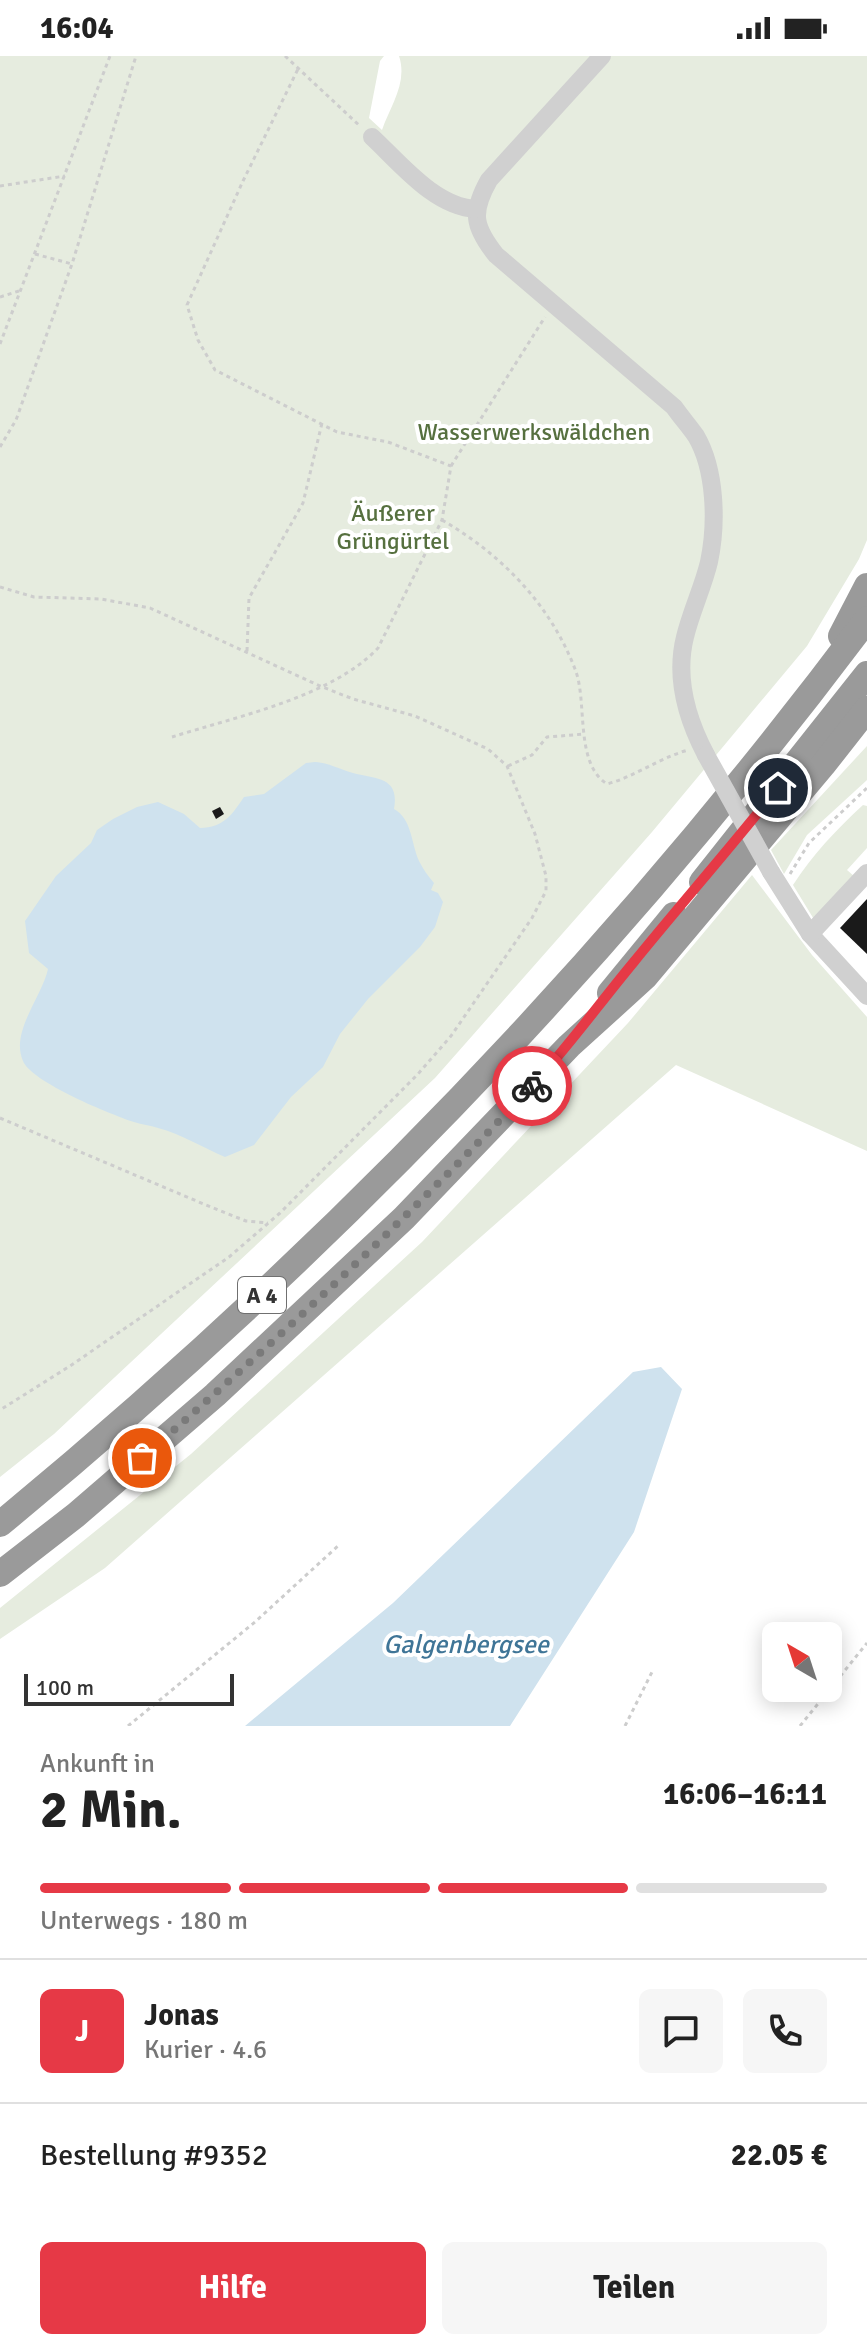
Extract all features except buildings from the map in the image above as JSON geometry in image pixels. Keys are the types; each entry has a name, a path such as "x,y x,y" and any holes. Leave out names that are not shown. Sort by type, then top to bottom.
{"highway":[{"path":"807,699 867,586"},
{"name":"A 4","path":"0,1524 228,1328 310,1251 509,1049 600,948 807,699 867,619"},
{"name":"A 4","path":"0,1574 76,1515 299,1319 471,1150 569,1046 631,964 707,877 867,674"},
{"path":"569,1046 645,977 867,709"},
{"path":"823,765 867,722"}],"street":[{"path":"602,56 489,180 476,209 481,236 496,255 674,407 697,438 710,475 713,521 709,561 684,639 682,673 687,712 698,752 810,934 867,996"},
{"path":"372,137 440,197 460,208 476,209"},
{"path":"810,934 867,873"}],"path":[{"path":"0,344 110,56"},
{"path":"0,447 16,420 72,264 136,56"},
{"path":"285,56 372,137"},
{"path":"298,69 187,305 198,340 215,370 337,432 388,442 451,466"},
{"path":"0,186 65,176"},
{"path":"35,254 72,264"},
{"path":"0,297 20,291"},
{"path":"172,737 308,693 345,675 378,648 442,520 451,466 553,304"},
{"path":"247,652 249,598 303,503 322,423"},
{"path":"442,520 496,556 524,585 551,623 576,671 590,766 599,780 607,784 648,764 698,752"},
{"path":"0,587 34,597 101,599 150,608 320,686 353,699 415,716 488,749 507,766 542,860 546,891 542,904 443,1045 311,1183 229,1257 0,1410"},
{"path":"507,766 532,755 547,737 585,734"},
{"path":"799,859 809,843 867,788"},
{"path":"0,1118 191,1200 246,1221 268,1223"},
{"path":"128,1726 255,1622 339,1545"},
{"path":"800,1726 867,1643"},
{"path":"625,1726 652,1672"}],"green space":[{"name":"Äußerer Grüngürtel","path":"0,56 384,56 380,61 369,118 382,130 400,85 399,56 867,56 867,540 807,646 652,832 435,1078 54,1434 0,1477"},
{"path":"867,746 867,780 807,835 784,874 771,850"},
{"path":"863,805 867,806 867,848 847,870 855,877 815,921 793,885 825,843"},
{"path":"752,875 812,955 867,1017 867,1151 676,1065 105,1568 0,1639 0,1608 191,1454 422,1242 628,1023"}],"water":[{"path":"315,762 377,778 389,785 395,798 394,809 408,825 419,861 434,883 431,890 438,893 443,902 435,927 420,947 368,999 340,1034 323,1067 291,1097 254,1145 225,1157 175,1134 91,1105 56,1088 29,1069 20,1050 21,1038 48,969 29,953 25,921 56,876 91,843 97,830 137,807 158,802 184,814 200,828 215,825 231,815 244,797 264,794 306,763"},
{"name":"Galgenbergsee","path":"661,1367 682,1389 634,1532 510,1726 245,1726 393,1603 633,1372"}],"way so far":[{"path":"142,1458 299,1319 404,1218 532,1086"}],"route":[{"path":"532,1086 569,1046 631,964 707,877 778,788"}],"park label":[{"name":"Wasserwerkswäldchen","path":"534,432"}]}
